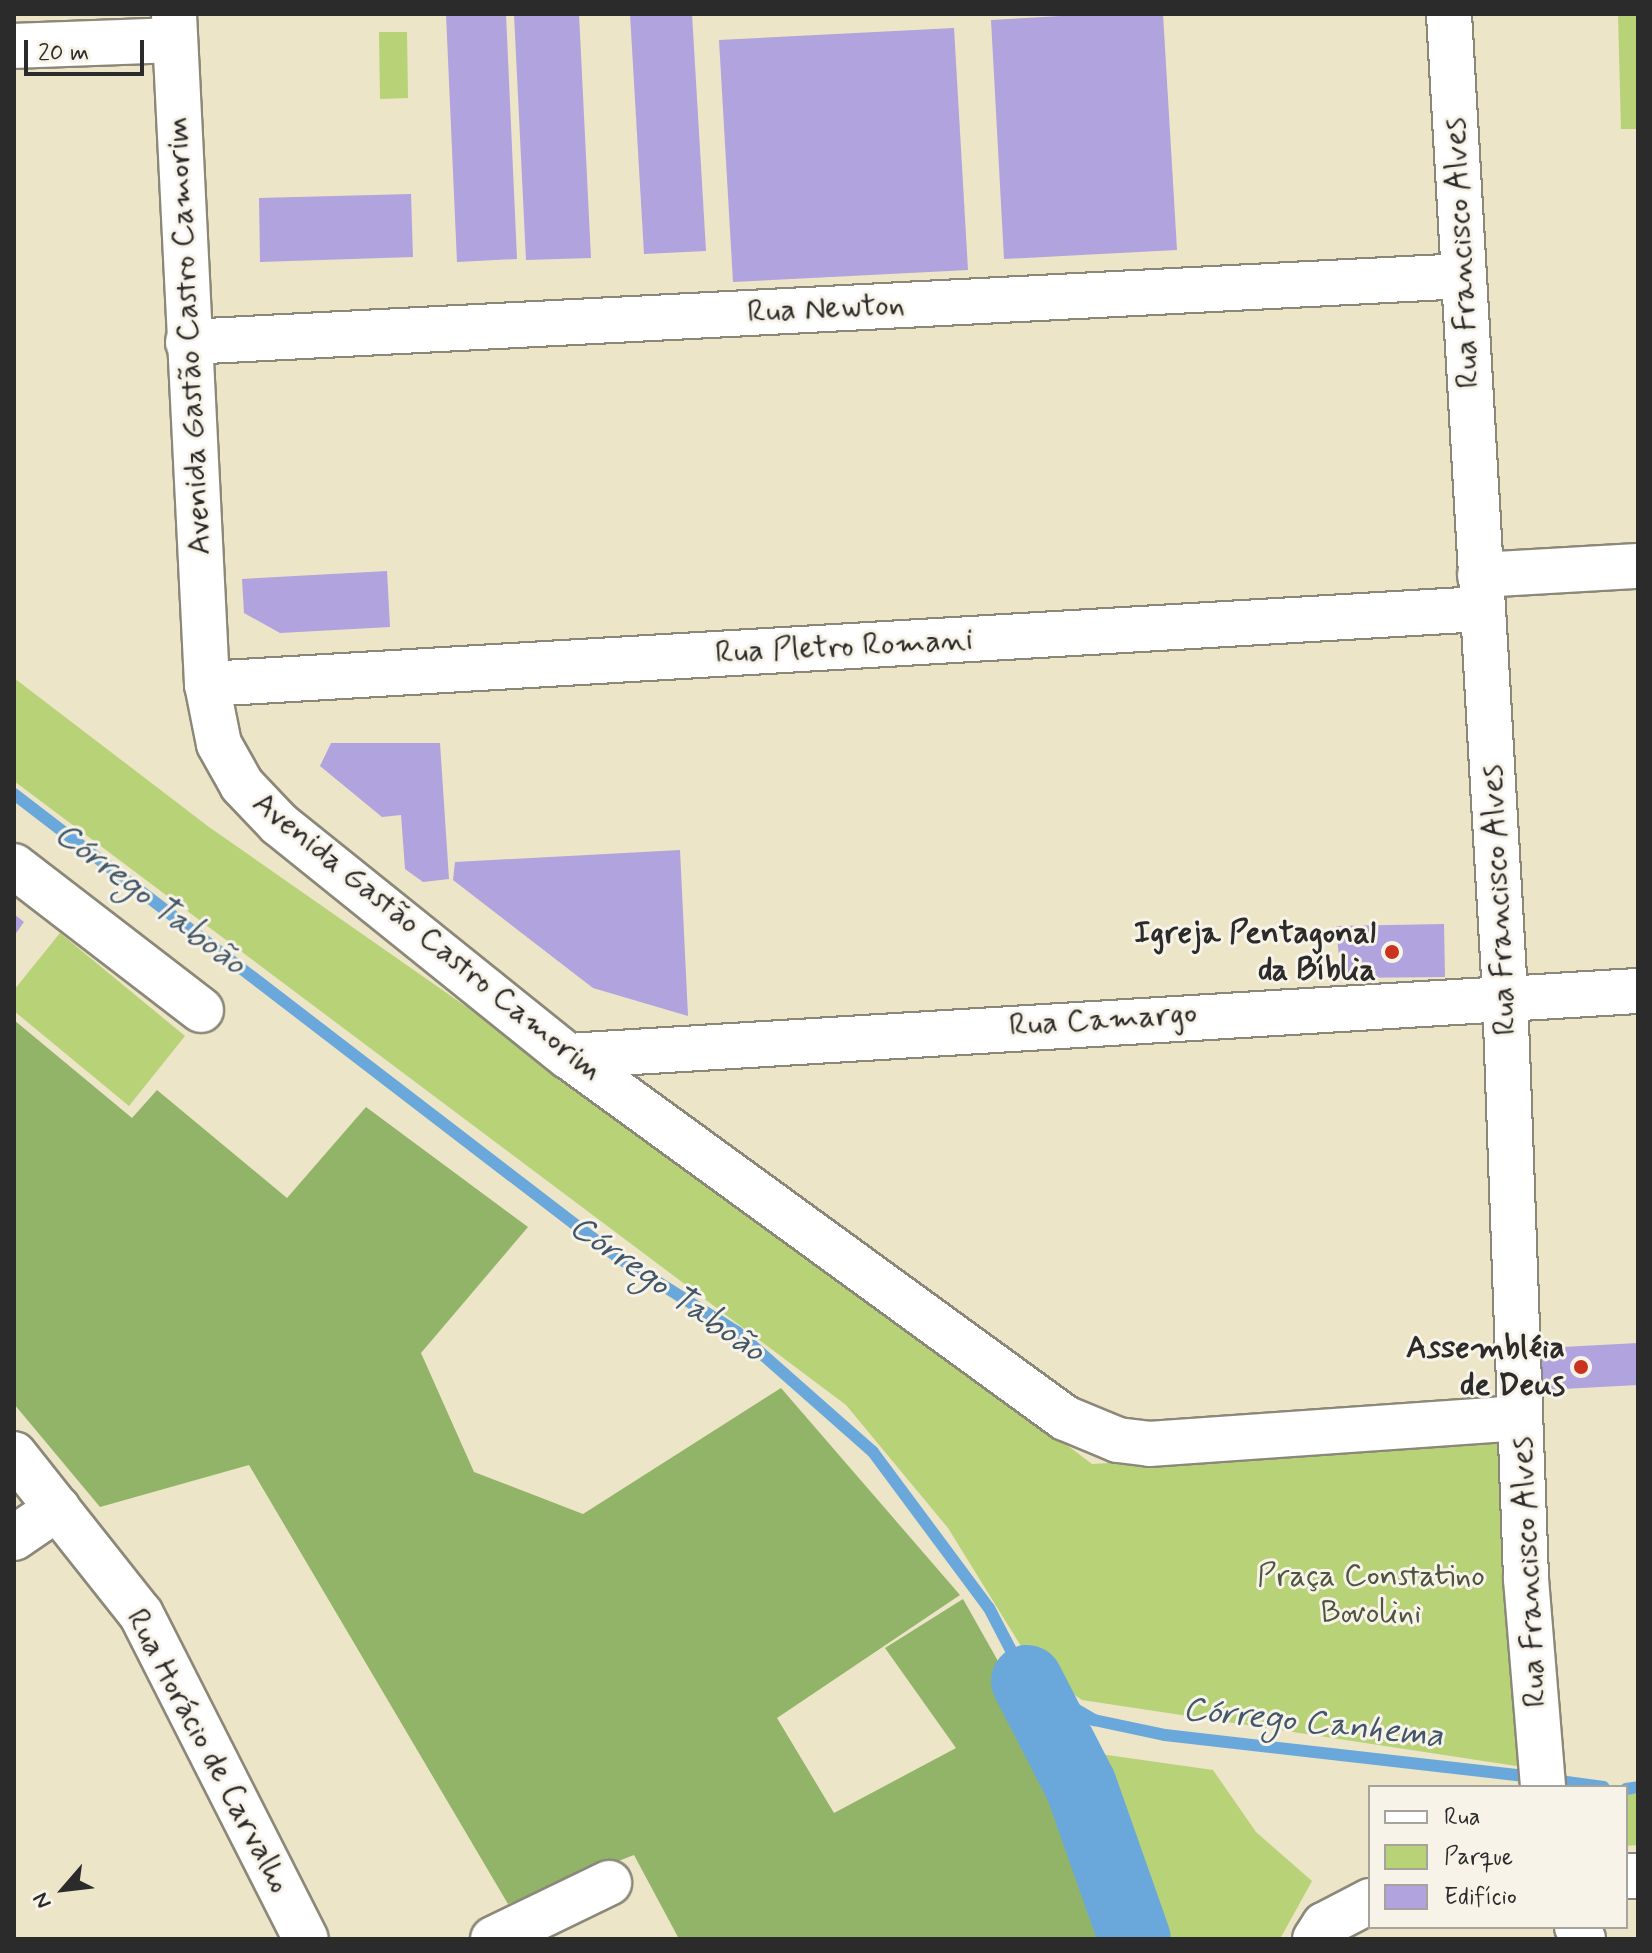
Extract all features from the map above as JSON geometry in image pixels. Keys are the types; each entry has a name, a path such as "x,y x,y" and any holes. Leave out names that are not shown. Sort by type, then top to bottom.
{"street":[{"name":"Rua Francisco Alves","path":"1449,14 1505,994 1526,1579 1543,1785"},
{"path":"14,46 174,27"},
{"name":"Avenida Gastão Castro Camorim","path":"174,27 207,684 219,744 242,785 279,824 568,1056 1065,1418 1149,1444 1520,1418"},
{"name":"Rua Newton","path":"188,342 1463,276"},
{"name":"Rua Pletro Romani","path":"207,684 1481,592 1638,566"},
{"path":"14,866 201,1010"},
{"name":"Rua Camargo","path":"568,1056 1505,994 1638,991"},
{"name":"Rua Horácio de Carvalho","path":"14,1454 141,1614 306,1939"},
{"path":"14,1538 58,1508"},
{"path":"493,1939 609,1883"},
{"path":"1315,1939 1324,1925 1368,1902"}],"green space":[{"path":"1618,14 1638,14 1638,129 1621,129"},
{"path":"379,32 407,32 408,98 380,99"},
{"name":"Praça Constatino Bovolini","path":"14,678 209,827 736,1195 1092,1464 1516,1438 1523,1767 1082,1700 1034,1667 948,1528 846,1405 14,781"},
{"path":"60,933 185,1036 129,1106 14,1011 14,990"},
{"path":"14,1020 132,1118 157,1090 287,1198 366,1107 528,1227 421,1353 474,1472 583,1514 781,1388 960,1595 777,1718 834,1813 956,1748 885,1648 963,1599 1068,1785 1074,1846 1109,1939 679,1939 634,1855 508,1904 249,1465 100,1507 14,1404"},
{"path":"1100,1754 1213,1770 1256,1832 1312,1881 1280,1939 1166,1939"},
{"path":"1638,1793 1638,1845 1628,1846 1628,1794"}],"building":[{"path":"446,14 506,14 517,259 457,262"},
{"path":"514,14 579,14 591,258 526,260"},
{"path":"630,14 692,14 706,251 644,254"},
{"path":"1163,14 1177,250 1004,259 991,20"},
{"path":"954,28 968,270 733,282 719,40"},
{"path":"411,194 413,257 260,262 259,198"},
{"path":"387,571 390,627 280,633 244,613 242,579"},
{"path":"331,743 440,743 449,879 423,882 405,869 401,815 382,817 320,766"},
{"path":"680,850 688,1016 593,988 453,880 455,862"},
{"path":"14,914 24,922 14,936"},
{"name":"Igreja Pentagonal da Bíblia","path":"1444,924 1445,977 1341,978 1336,926"},
{"name":"Assembléia de Deus","path":"1638,1343 1638,1385 1526,1391 1523,1349"}],"waterway":[{"name":"Córrego Taboão","path":"14,794 616,1256 737,1332 873,1452 989,1608 1027,1681 1094,1720 1165,1735 1534,1777"},
{"name":"Córrego Taboão","path":"1027,1681 1081,1786 1135,1939"},
{"name":"Córrego Canhema","path":"1552,1780 1589,1785"},
{"name":"Córrego Canhema","path":"1628,1789 1638,1787"}],"place":[{"name":"Igreja Pentagonal da Bíblia","path":"1392,952"},
{"name":"Assembléia de Deus","path":"1581,1367"}]}
